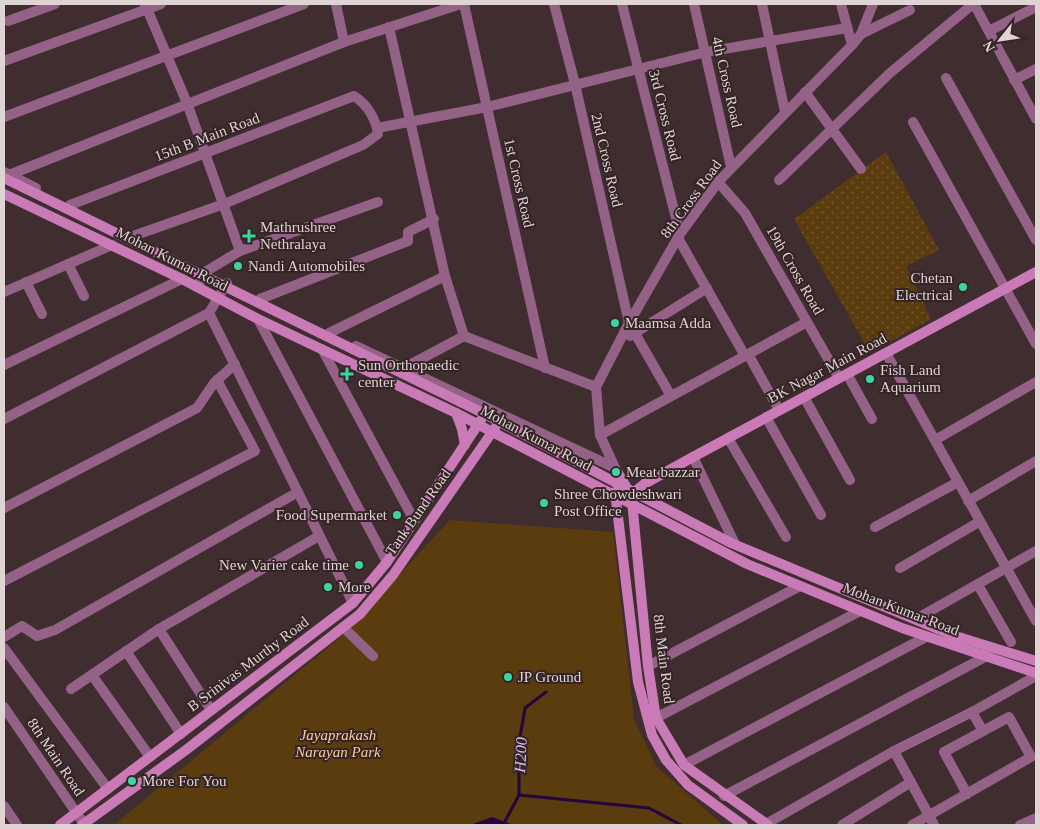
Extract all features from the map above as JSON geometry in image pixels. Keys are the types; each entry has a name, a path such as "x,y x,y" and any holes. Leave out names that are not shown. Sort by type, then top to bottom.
{"street":[{"path":"8,21 55,4"},
{"path":"4,61 146,6 160,4"},
{"path":"4,117 304,4"},
{"path":"336,4 344,42"},
{"path":"5,175 344,42 462,4"},
{"name":"1st Cross Road","path":"462,4 545,368"},
{"name":"2nd Cross Road","path":"554,4 575,84 629,323 671,396"},
{"name":"3rd Cross Road","path":"622,4 679,236 707,288 779,410"},
{"name":"4th Cross Road","path":"694,4 731,167"},
{"path":"762,4 785,112"},
{"path":"841,4 852,45"},
{"name":"8th Cross Road","path":"596,387 629,323 679,236 718,182 852,45 861,34 873,4"},
{"path":"779,180 890,73 973,4 1036,119"},
{"path":"146,6 187,103 240,251"},
{"path":"989,31 1036,7"},
{"path":"861,34 910,10"},
{"path":"390,27 446,276 464,336"},
{"path":"133,236 224,204 363,145 378,134 377,128 412,123 487,107 706,52 770,39 847,28"},
{"path":"1014,80 1036,70"},
{"path":"946,78 1036,240"},
{"path":"805,92 861,169"},
{"name":"15th B Main Road","path":"70,205 354,96 367,108 377,128"},
{"path":"913,122 1004,290 1036,344"},
{"path":"5,175 133,236 204,274"},
{"path":"5,175 226,285 487,411"},
{"name":"19th Cross Road","path":"718,182 745,213 807,322 872,419"},
{"name":"Mohan Kumar Road","path":"4,194 182,279 258,319 456,413 747,564 860,611 1036,674"},
{"path":"197,287 204,274 240,251 378,202"},
{"path":"260,299 408,241 408,232 434,220"},
{"path":"4,292 112,245"},
{"path":"68,264 84,296"},
{"name":"BK Nagar Main Road","path":"632,492 766,417 1036,272"},
{"path":"329,333 446,276"},
{"path":"4,365 182,279"},
{"path":"26,282 42,314"},
{"path":"226,285 260,299 404,368 500,419 616,475 632,492 735,544 952,635 1036,661"},
{"path":"4,419 209,313 226,285"},
{"path":"619,343 707,288"},
{"path":"209,313 353,603"},
{"path":"258,319 387,562"},
{"path":"600,435 807,322"},
{"path":"404,368 464,336 596,387 600,435 616,475 616,497 638,682 652,735 666,760 688,784 743,825"},
{"path":"322,349 414,520"},
{"path":"886,353 1036,621"},
{"path":"4,508 197,408 217,380 235,364"},
{"path":"4,581 255,451 217,380"},
{"path":"935,440 1036,382"},
{"path":"804,397 850,480"},
{"name":"B Srinivas Murthy Road","path":"60,825 353,603 387,562 487,411"},
{"path":"456,413 465,445"},
{"path":"766,417 821,516"},
{"path":"500,419 616,475"},
{"name":"Tank Bund Road","path":"83,824 186,750 360,614 393,575 500,419"},
{"path":"728,438 786,537"},
{"path":"693,457 735,544"},
{"path":"968,501 1036,461"},
{"path":"875,527 958,482"},
{"path":"4,637 22,626 37,636 55,630 298,492"},
{"name":"8th Main Road","path":"632,492 648,666 656,718 684,765 724,796 767,825"},
{"path":"900,568 979,522"},
{"path":"70,689 159,630 319,536"},
{"path":"916,619 1036,551"},
{"path":"978,585 1011,642"},
{"path":"648,666 800,586"},
{"path":"656,718 860,611"},
{"path":"343,627 373,656"},
{"path":"159,630 211,710"},
{"path":"684,765 926,636"},
{"path":"724,796 985,657 988,646"},
{"path":"4,648 108,789"},
{"path":"126,651 181,734"},
{"path":"767,825 894,751 972,712 1036,674"},
{"path":"92,675 150,757"},
{"name":"8th Main Road","path":"4,707 83,824"},
{"path":"972,712 982,732"},
{"path":"912,825 967,794 1031,757 1009,717 944,752 967,794"},
{"path":"894,751 934,825"},
{"path":"842,825 911,782"},
{"path":"4,806 17,825"},
{"path":"1020,825 1036,818"}],"green space":[{"path":"886,152 939,250 906,266 931,319 870,353 794,219"},
{"name":"Jayaprakash Narayan Park","path":"450,520 613,532 634,719 656,766 723,825 114,825 344,634"}],"shaded area":[{"path":"492,817 513,825 470,825"}],"waterway":[{"name":"H200","path":"503,825 519,795 519,743 525,708 546,692"},
{"path":"519,795 649,808 681,825"}],"place":[{"name":"Mathrushree Nethralaya","path":"249,236"},
{"name":"Nandi Automobiles","path":"238,266"},
{"name":"Chetan Electrical","path":"963,287"},
{"name":"Maamsa Adda","path":"615,323"},
{"name":"Sun Orthopaedic center","path":"347,374"},
{"name":"Fish Land Aquarium","path":"870,379"},
{"name":"Meat bazzar","path":"616,472"},
{"name":"Shree Chowdeshwari Post Office","path":"544,503"},
{"name":"Food Supermarket","path":"397,515"},
{"name":"New Varier cake time","path":"359,565"},
{"name":"More","path":"328,587"},
{"name":"JP Ground","path":"508,677"},
{"name":"More For You","path":"132,781"}]}
